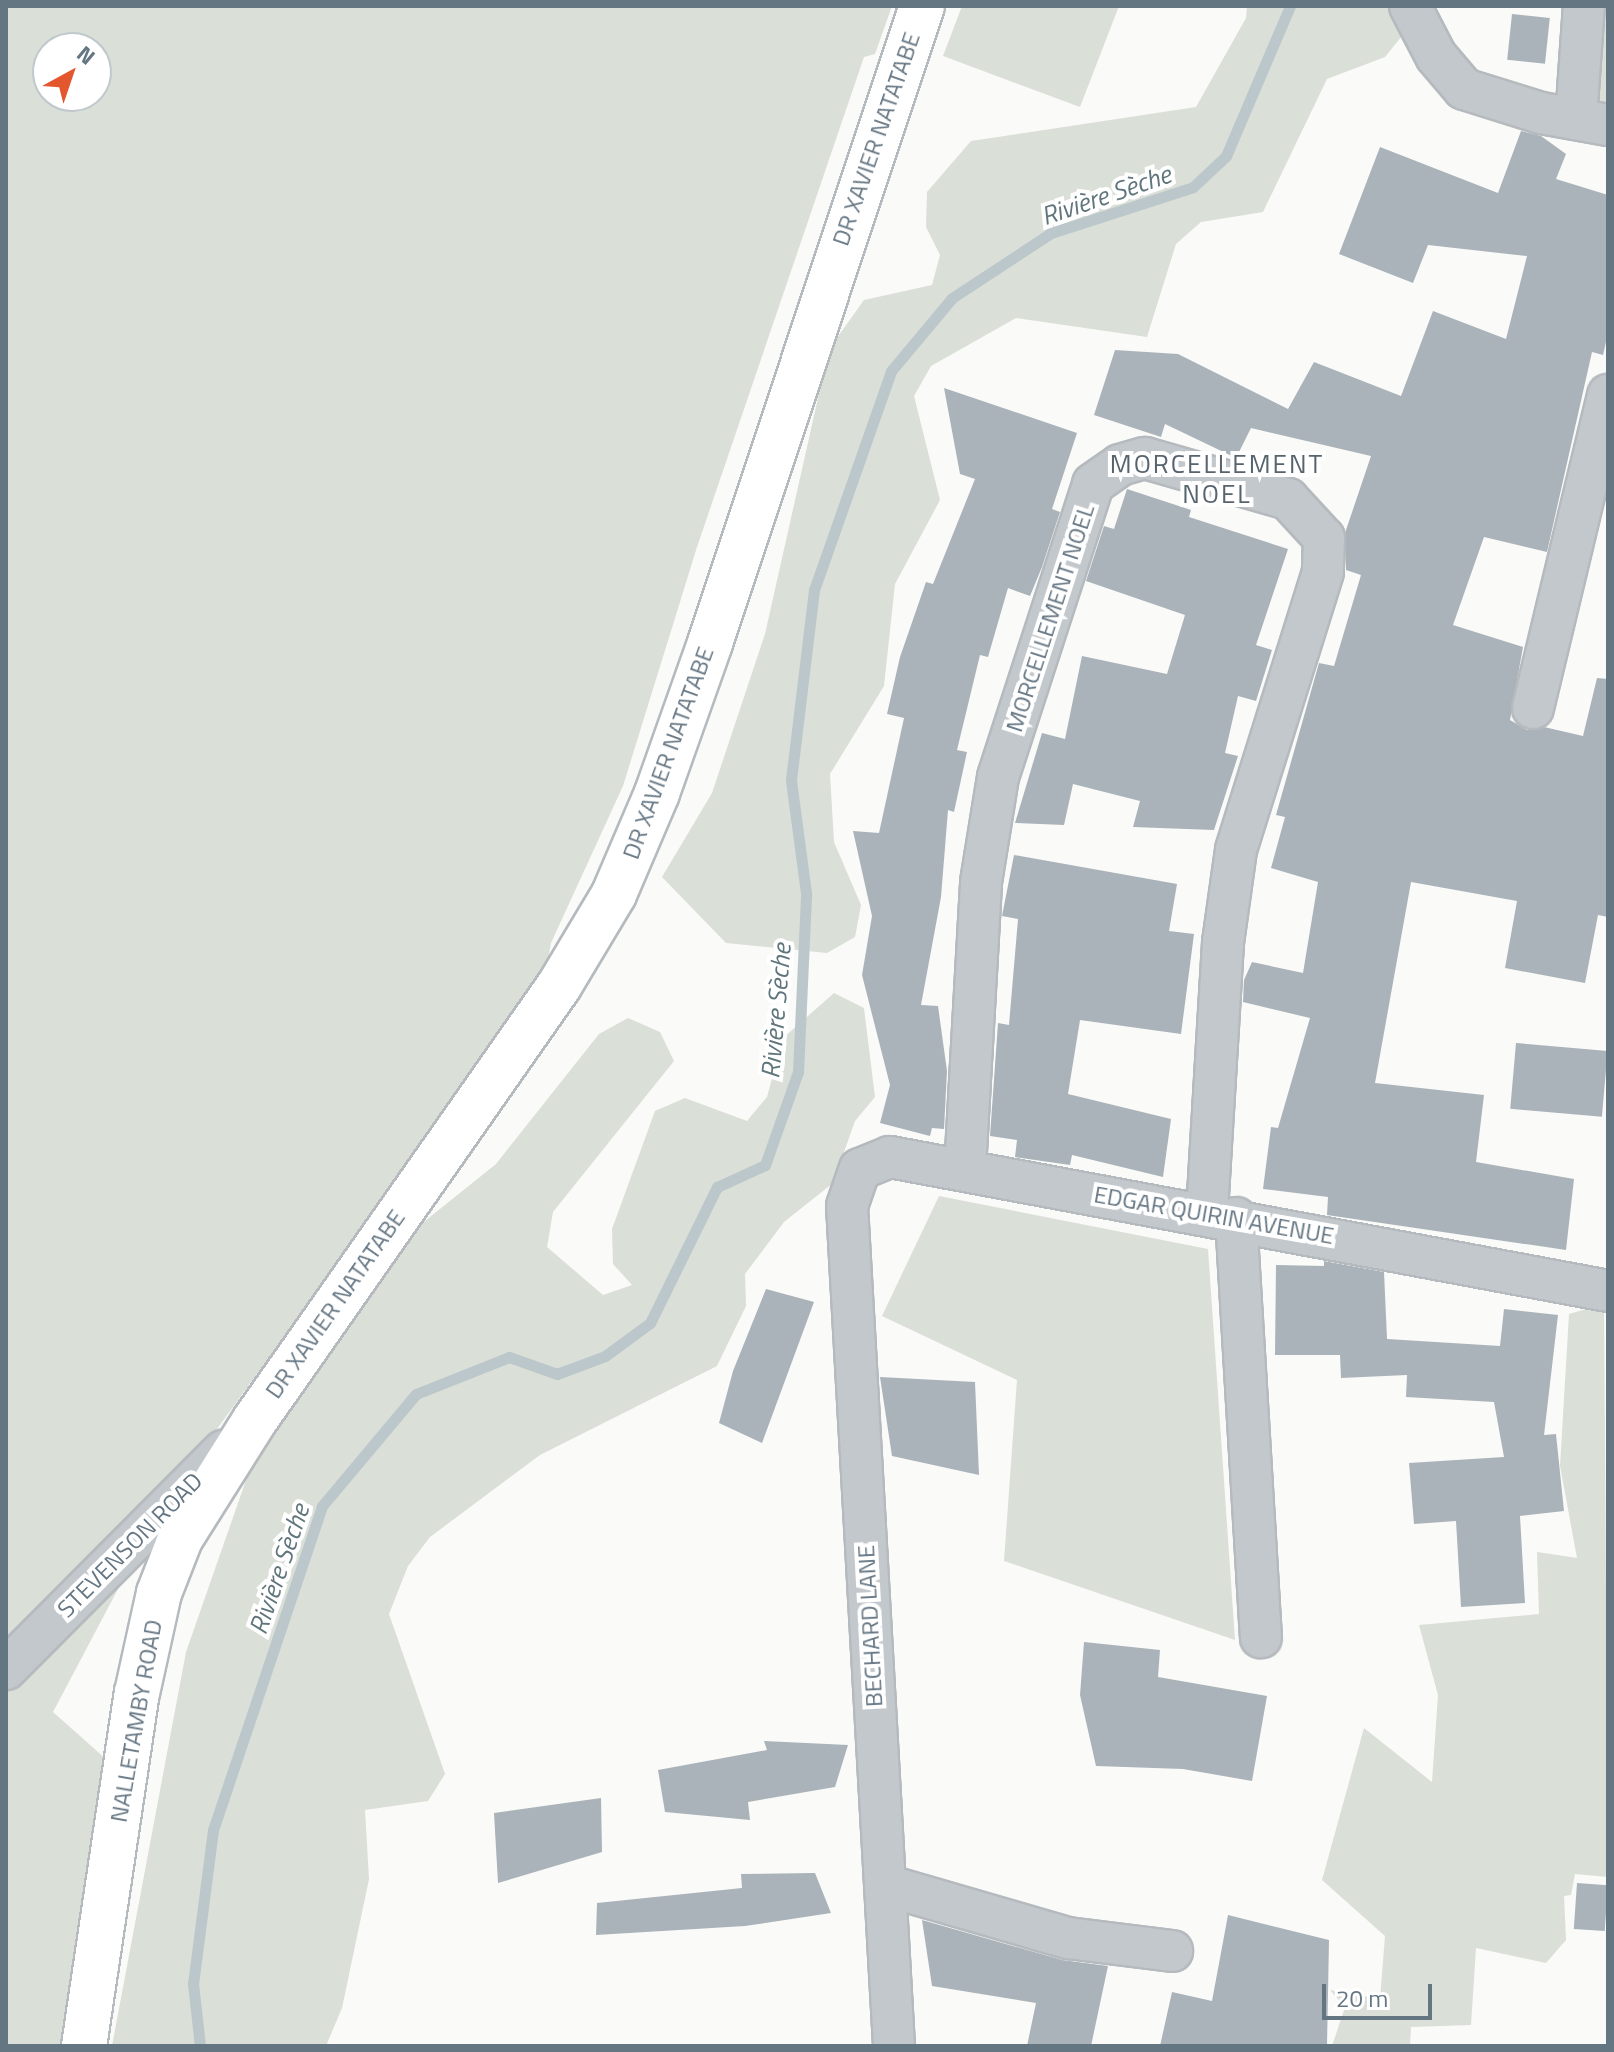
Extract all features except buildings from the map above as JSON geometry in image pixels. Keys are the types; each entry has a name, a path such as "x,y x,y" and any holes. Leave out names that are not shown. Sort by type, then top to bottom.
{"main road":[{"name":"DR XAVIER NATATABE","path":"255,1420 559,986 614,894 710,643 922,6"},
{"name":"NALLETAMBY ROAD","path":"84,2046 137,1693 159,1593 180,1539 255,1420"}],"street":[{"path":"1410,6 1436,56 1464,89 1592,122 1584,6"},
{"path":"1533,708 1608,395"},
{"name":"MORCELLEMENT NOEL","path":"965,1170 981,882 998,777 1093,484 1120,465 1145,458 1288,499 1324,538 1323,572 1236,850 1223,943 1222,1216 1261,1637"},
{"name":"EDGAR QUIRIN AVENUE","path":"847,1206 860,1169 890,1157 1222,1216 1608,1291"},
{"name":"BECHARD LANE","path":"847,1206 894,2046"},
{"name":"STEVENSON ROAD","path":"6,1669 255,1420"},
{"path":"885,1885 1068,1938 1172,1951"}],"shaded area":[{"path":"6,6 892,6 875,54 864,57 697,547 623,786 551,943 545,977 164,1502 53,1712 107,1760 70,2046 6,2046"},
{"path":"962,6 1119,6 1080,107 943,56"},
{"path":"1247,6 1426,6 1385,57 1327,79 1263,212 1201,222 1176,244 1147,337 1016,318 931,366 914,396 940,500 895,584 884,686 830,774 834,842 861,905 855,937 827,953 726,943 662,877 712,793 765,634 829,349 864,300 932,285 940,255 926,227 927,192 971,141 1196,107 1246,18"},
{"path":"1599,6 1608,6 1608,130 1587,109"},
{"path":"834,993 864,1008 875,1097 855,1121 833,1183 784,1222 745,1274 746,1306 717,1366 540,1455 430,1537 408,1566 389,1614 445,1774 428,1801 365,1810 369,1879 342,2008 326,2046 112,2046 186,1652 252,1463 420,1225 496,1164 599,1034 628,1018 660,1032 674,1061 553,1212 547,1247 603,1295 632,1285 613,1264 612,1229 655,1111 685,1098 747,1121 767,1097 783,1038"},
{"path":"939,1196 1208,1249 1235,1640 1004,1561 1017,1380 882,1316"},
{"path":"1604,1304 1608,1877 1575,1874 1571,1895 1564,1896 1566,1940 1546,1963 1476,1948 1471,2025 1411,2027 1410,2046 1332,2046 1345,2007 1330,1990 1380,1999 1385,1936 1322,1880 1364,1728 1432,1782 1438,1695 1419,1625 1539,1614 1537,1552 1577,1558 1560,1466 1569,1314"}],"waterway":[{"name":"Rivière Sèche","path":"200,2046 193,1984 213,1830 322,1506 416,1394 509,1357 557,1374 605,1356 650,1323 717,1187 765,1165 798,1072 806,893 791,780 814,590 891,371 952,298 1051,233 1193,187 1226,156 1290,6"}],"district":[{"name":"MORCELLEMENT NOEL","path":"1217,479"}]}
